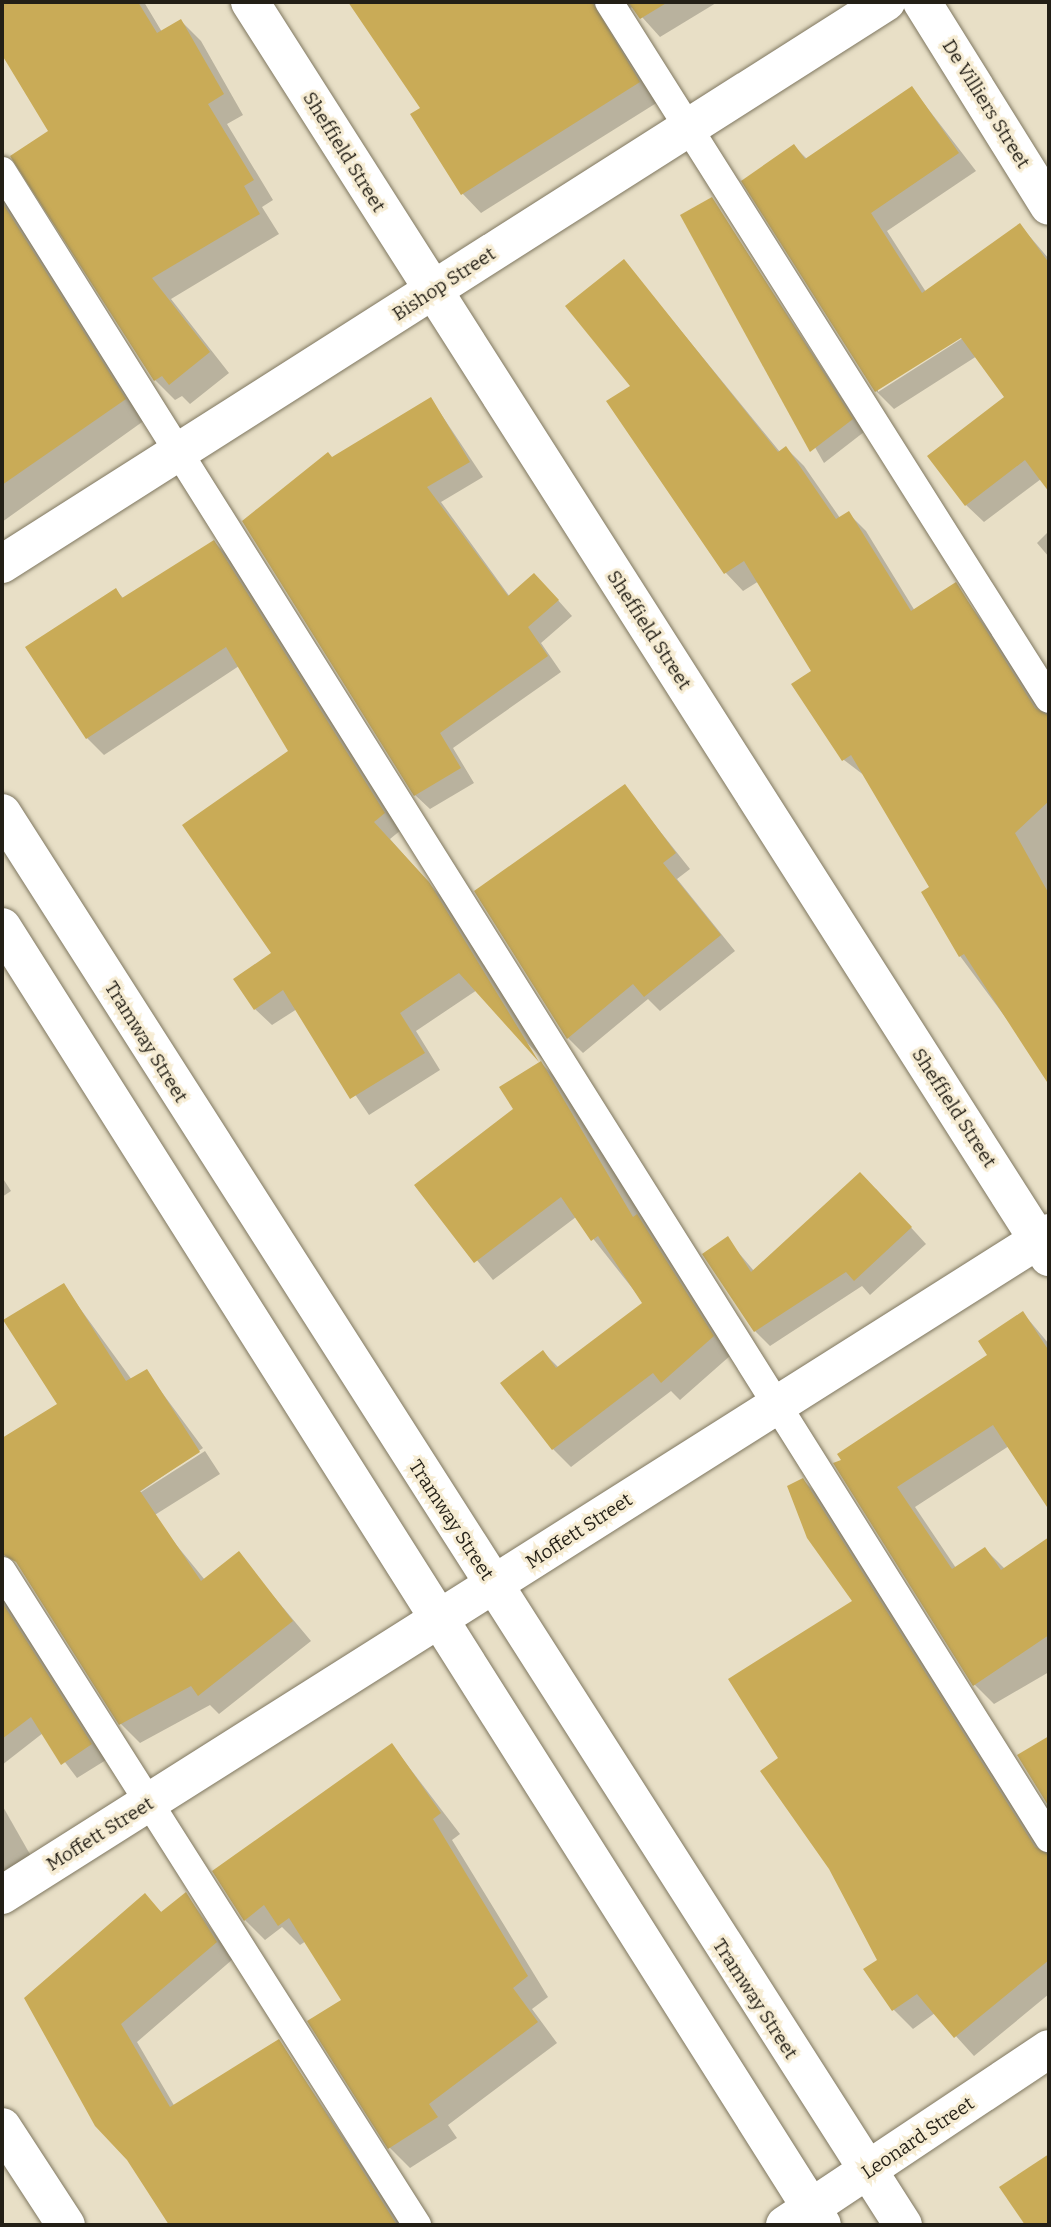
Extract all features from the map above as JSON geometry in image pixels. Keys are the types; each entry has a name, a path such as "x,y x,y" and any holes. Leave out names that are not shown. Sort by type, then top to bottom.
{"street":[{"name":"Sheffield Street","path":"250,2 432,292 1046,1243"},
{"name":"Bishop Street","path":"2,564 886,2"},
{"name":"De Villiers Street","path":"922,2 1049,206"},
{"name":"Tramway Street","path":"2,813 494,1586 744,1985 903,2225"},
{"path":"2,927 438,1622 806,2220"},
{"path":"136,1141 188,1109"},
{"name":"Moffett Street","path":"2,1895 438,1622 774,1405 1046,1243"},
{"name":"Leonard Street","path":"806,2220 869,2170 1049,2049"},
{"path":"2,2127 66,2225"}],"lane":[{"path":"609,2 1049,699"},
{"path":"2,171 774,1405 1049,1838"},
{"path":"2,1571 417,2225"}],"building":[{"path":"2,2 138,2 157,33 181,19 224,94 208,104 254,180 244,186 260,214 152,278 210,352 169,385 162,376 154,381 10,156 48,131 2,55"},
{"path":"348,2 592,2 640,82 461,195 410,114 420,108"},
{"path":"628,2 668,2 640,19"},
{"path":"912,86 959,153 871,213 922,293 1020,223 1049,263 1049,492 1025,460 965,506 927,456 1004,397 961,338 875,392 741,181 794,144 805,159"},
{"path":"712,197 853,419 810,452 680,215"},
{"path":"2,202 126,399 2,485"},
{"path":"624,259 778,452 786,446 836,519 849,511 911,611 956,582 1035,708 1049,716 1049,801 1015,833 1049,894 1049,1085 964,954 959,957 921,892 929,887 851,755 842,761 791,684 811,671 744,561 724,574 606,401 630,386 565,306"},
{"path":"431,397 470,462 427,487 508,596 534,573 559,600 528,627 548,656 440,733 461,768 414,796 242,521 328,452 332,457"},
{"path":"214,540 385,813 374,822 429,882 539,1062 459,973 400,1013 425,1053 350,1099 283,990 254,1010 233,979 271,953 182,825 288,751 226,647 86,739 25,647 116,588 122,598"},
{"path":"625,784 676,853 663,863 721,935 644,997 633,984 567,1039 474,891"},
{"path":"541,1061 633,1217 637,1214 714,1336 661,1383 653,1373 552,1450 500,1383 543,1350 556,1368 642,1303 598,1236 591,1241 561,1197 474,1263 414,1185 513,1109 499,1087"},
{"path":"860,1172 912,1227 854,1281 846,1272 754,1332 702,1254 728,1236 751,1272"},
{"path":"64,1283 126,1381 147,1369 200,1452 140,1491 201,1581 239,1551 293,1621 198,1696 191,1686 119,1725 16,1562 2,1554 2,1438 57,1404 3,1320"},
{"path":"1023,1311 1049,1351 1049,1510 993,1425 897,1487 952,1569 985,1547 1001,1570 1049,1537 1049,1635 973,1686 833,1463 841,1460 837,1454 987,1355 978,1341"},
{"path":"803,1478 1035,1847 1049,1855 1049,1960 954,2038 917,1994 892,2011 863,1969 877,1960 829,1869 760,1771 778,1758 728,1679 852,1601 807,1538 787,1486"},
{"path":"2,1602 92,1744 61,1765 31,1717 2,1739"},
{"path":"1049,1736 1049,1807 1017,1755"},
{"path":"392,1743 441,1813 433,1819 528,1976 513,1988 538,2022 429,2104 438,2117 388,2149 307,2021 341,2000 289,1918 278,1926 264,1905 244,1921 212,1871"},
{"path":"186,1892 217,1942 121,2024 170,2107 279,2039 397,2225 169,2225 127,2160 95,2126 24,1998 145,1893 161,1912"},
{"path":"1049,2154 1049,2225 1025,2225 999,2187"}]}
